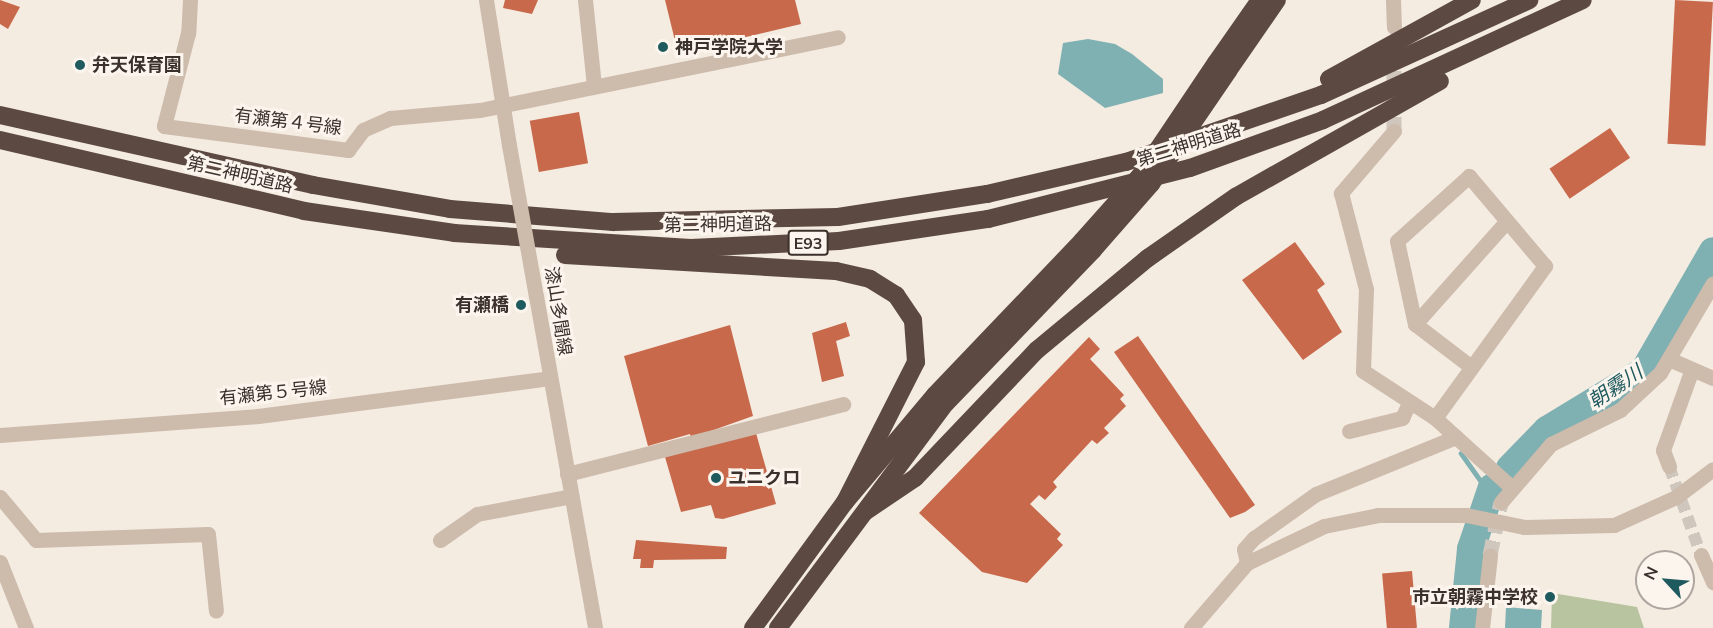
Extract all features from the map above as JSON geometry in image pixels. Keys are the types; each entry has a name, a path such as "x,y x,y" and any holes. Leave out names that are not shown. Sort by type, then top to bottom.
{"highway":[{"path":"1222,67 1260,0"},
{"path":"777,628 952,396 1087,245 1222,67 1277,0"},
{"path":"1202,137 1372,58 1472,0"},
{"name":"第二神明道路","path":"0,115 439,207 634,222 762,222 910,207 1058,179 1202,137 1321,95 1529,0"},
{"name":"第二神明道路","path":"0,140 304,212 454,233 613,246 762,246 916,231 1116,189 1253,147 1398,87 1583,0"},
{"path":"866,511 915,478 1037,350 1095,299 1236,196 1339,134 1593,0"},
{"path":"304,212 460,242 643,262 836,271 884,286 913,320 916,362 845,502"},
{"path":"753,628 845,502 969,357 1087,245"}],"street":[{"name":"有瀬第４号線","path":"189,0 188,33 164,126 348,150 363,130 390,118 437,117 503,106"},
{"name":"漆山多聞線","path":"486,0 509,145 595,628"},
{"path":"585,0 594,85"},
{"path":"1394,0 1394,27"},
{"path":"503,106 594,85 838,37"},
{"path":"1394,131 1341,193 1366,289 1362,371 1408,403 1435,418 1510,486"},
{"path":"1435,418 1470,366 1545,266 1469,176 1397,241 1415,324 1470,366"},
{"path":"1415,324 1506,222"},
{"path":"1501,502 1510,486 1551,444 1620,410 1669,359 1713,283"},
{"path":"1669,359 1691,372 1713,378"},
{"path":"1670,466 1663,450 1691,372"},
{"name":"有瀬第５号線","path":"0,435 258,416 550,378"},
{"path":"1349,431 1402,418 1408,403"},
{"path":"567,474 843,404"},
{"path":"1247,563 1244,549 1254,538 1308,499 1456,437"},
{"path":"1191,628 1247,563 1324,526 1378,515 1466,516 1524,527 1614,525 1676,498 1713,469"},
{"path":"440,540 445,531 477,514 571,496"},
{"path":"0,497 36,540 208,534 216,611"},
{"path":"1482,628 1490,555"},
{"path":"1701,555 1713,582"},
{"path":"0,562 26,628"}],"green space":[{"path":"1552,593 1635,607 1644,628 1551,628"}],"water":[{"path":"1088,39 1115,44 1132,54 1163,79 1163,93 1105,108 1058,74 1063,43"},
{"path":"1506,607 1542,610 1541,628 1505,628"}],"building":[{"path":"0,0 20,7 8,29 0,24"},
{"path":"505,0 538,0 532,14 503,8"},
{"path":"665,0 795,0 801,24 678,53"},
{"path":"1675,0 1713,2 1705,146 1667,144"},
{"path":"579,112 588,163 539,172 530,121"},
{"path":"1610,128 1630,158 1570,199 1549,169"},
{"path":"1295,242 1325,284 1317,290 1342,332 1303,360 1242,280"},
{"path":"846,322 850,336 836,341 844,376 822,382 812,333"},
{"path":"730,325 753,416 691,438 690,434 648,446 624,356"},
{"path":"1138,336 1255,505 1245,512 1230,518 1114,352"},
{"path":"1089,337 1100,349 1090,359 1124,395 1120,399 1126,406 1104,428 1109,433 1097,444 1092,440 1053,482 1057,487 1045,500 1039,495 1030,504 1061,534 1057,539 1063,545 1027,583 982,572 919,513"},
{"path":"756,433 776,504 723,519 715,518 711,505 681,512 665,457"},
{"path":"636,540 727,547 726,559 654,560 653,568 640,568 641,559 633,559"},
{"path":"1412,571 1417,628 1387,628 1382,574"}],"waterway":[{"name":"朝霧川","path":"1510,468 1547,430 1644,371 1713,251"},
{"path":"1461,453 1488,491"},
{"name":"朝霧川","path":"1463,628 1471,549 1492,487"}],"tunnel":[{"path":"1394,51 1394,131"},
{"path":"1669,466 1701,555"},
{"path":"1490,555 1501,502"}],"place":[{"name":"神戸学院大学","path":"663,47"},
{"name":"弁天保育園","path":"80,65"},
{"name":"有瀬橋","path":"521,305"},
{"name":"ユニクロ","path":"716,478"},
{"name":"市立朝霧中学校","path":"1550,597"}]}
